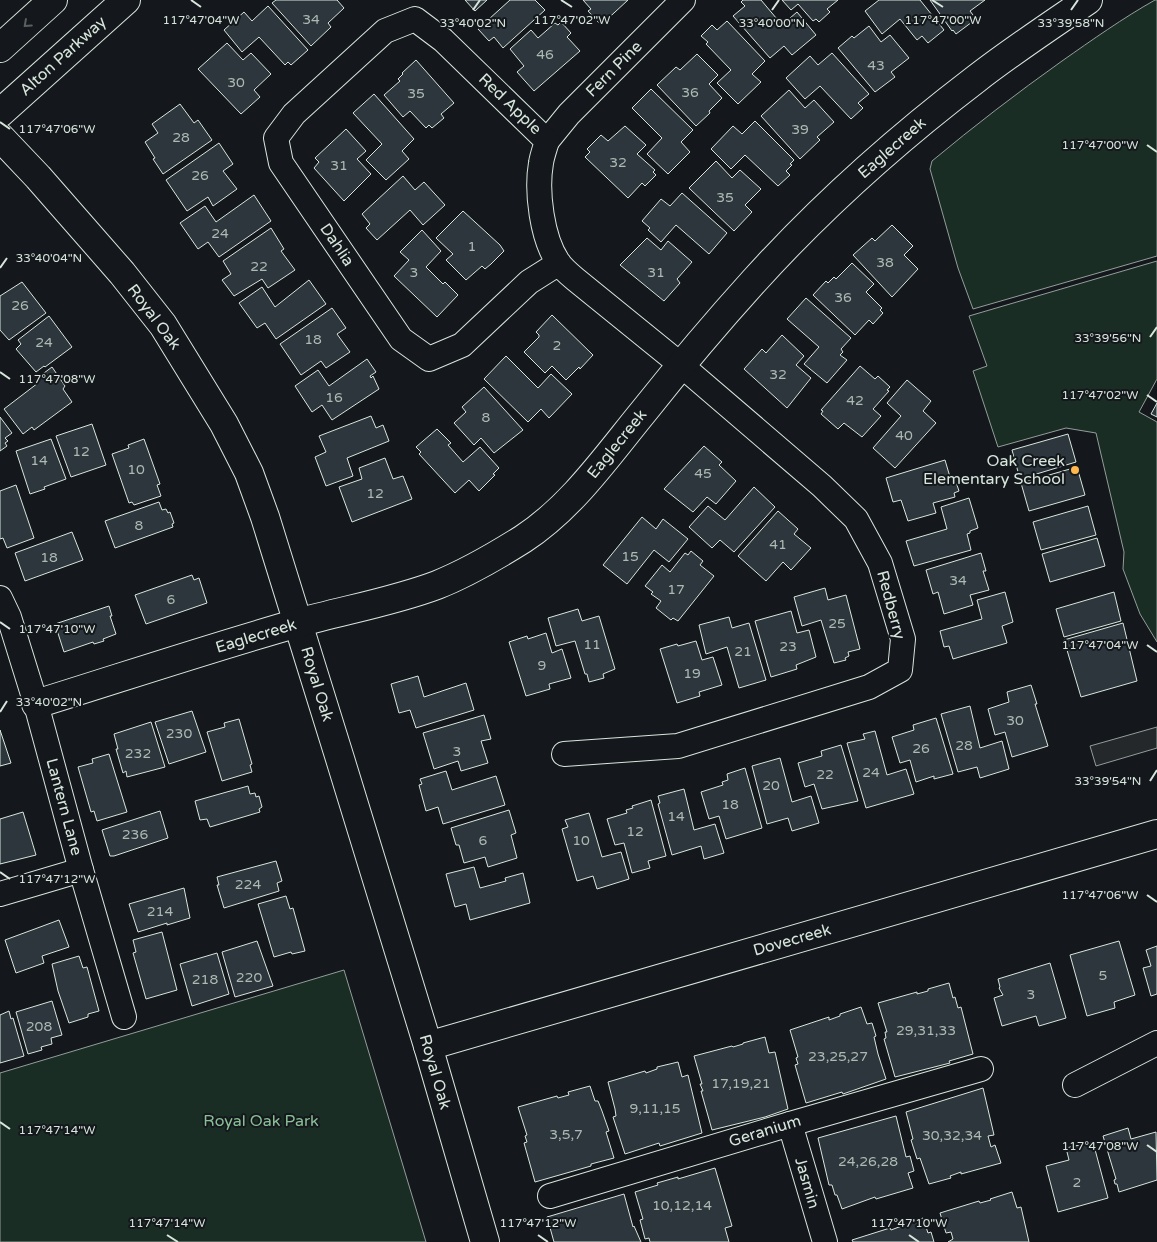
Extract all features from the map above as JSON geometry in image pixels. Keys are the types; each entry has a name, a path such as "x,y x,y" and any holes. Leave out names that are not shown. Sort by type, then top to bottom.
{"street":[{"path":"0,48 53,0"},
{"name":"Alton Parkway","path":"0,113 126,0"},
{"name":"Fern Pine","path":"547,141 569,114 683,0"},
{"name":"Eaglecreek","path":"36,704 298,623 434,586 465,572 525,537 556,513 589,479 681,365 755,279 806,227 868,168 976,78 1088,0"},
{"name":"Red Apple","path":"415,19 443,40 547,141 541,165 540,191 544,227 559,263 575,279 681,365"},
{"name":"Dahlia","path":"415,19 385,31 294,114 276,138 281,164 401,339 429,359 462,345 529,282 559,263"},
{"name":"Royal Oak","path":"0,137 38,177 122,274 157,318 176,344 249,473 265,517 428,1046 485,1242"},
{"name":"Redberry","path":"564,754 678,746 868,687 900,670 903,639 880,563 856,519 822,486 681,365"},
{"name":"Lantern Lane","path":"0,598 9,617 36,704 81,870 124,1017"},
{"name":"Dovecreek","path":"428,1046 1157,834"},
{"path":"0,894 81,870"},
{"path":"1075,1085 1157,1043"},
{"name":"Geranium","path":"550,1196 981,1068"},
{"name":"Jasmin","path":"790,1124 824,1242"}],"green space":[{"path":"1157,0 1157,256 973,309 958,268 930,169 932,161 1045,73 1108,29"},
{"path":"1157,261 1157,379 1139,412 1157,422 1157,642 1140,614 1123,569 1124,552 1096,433 1066,428 998,447 973,371 987,366 969,316"},
{"name":"Royal Oak Park","path":"344,970 426,1242 0,1242 0,1073"}],"shaded area":[{"path":"1157,727 1157,748 1096,766 1090,746"}],"building":[{"path":"276,0 337,0 344,8 328,23 331,27 311,46 272,3"},
{"path":"465,0 487,0 475,11"},
{"path":"510,0 535,0 545,10 503,48 494,37 489,41 478,29"},
{"path":"583,0 628,0 601,25 588,11 591,9"},
{"path":"743,0 761,0 782,25 797,12 816,35 792,55 784,46 770,58 733,16 745,6 741,2"},
{"path":"782,0 838,0 827,9 830,12 819,22 816,19 813,21 798,4 791,10"},
{"path":"879,0 920,0 944,30 928,43 922,36 917,40 900,19 882,34 865,11"},
{"path":"930,0 985,0 970,11 976,19 956,34"},
{"path":"268,6 308,50 291,65 288,62 285,65 259,37 242,52 224,30 244,12 252,21"},
{"path":"727,21 765,61 752,74 761,82 738,104 717,83 731,70 706,44 708,42 701,36 712,25 717,30"},
{"path":"561,22 571,33 567,37 580,51 534,91 517,72 524,66 510,49 531,30 538,38 555,23 558,25"},
{"path":"869,26 881,42 890,35 909,58 891,72 895,77 875,92 838,48 852,36 854,38"},
{"path":"227,43 243,60 251,53 271,74 254,90 260,97 241,114 198,69"},
{"path":"832,53 869,94 858,103 863,108 851,119 820,86 805,99 786,78 810,56 818,65"},
{"path":"697,54 718,75 709,84 722,98 696,126 657,85 676,67 680,70"},
{"path":"416,60 454,103 441,114 444,118 432,128 429,125 426,128 410,111 403,117 384,95 400,81 398,79 402,73"},
{"path":"651,89 693,130 681,142 690,152 668,174 647,154 662,138 632,108"},
{"path":"789,90 805,108 814,100 834,122 817,137 820,140 800,159 761,116"},
{"path":"374,94 414,139 402,151 409,159 386,180 366,160 382,144 353,113"},
{"path":"180,104 194,123 198,120 212,140 163,174 145,142 158,133 152,124"},
{"path":"755,121 794,160 786,171 790,175 778,186 745,155 731,169 711,149 733,126 742,134"},
{"path":"625,126 646,145 637,154 655,170 653,172 656,175 645,186 642,183 628,198 585,157 590,152 587,149 601,135 608,141"},
{"path":"346,129 366,151 357,159 371,174 344,201 314,168 319,162 315,158"},
{"path":"219,143 233,164 223,171 237,189 213,206 208,197 187,211 166,180"},
{"path":"716,161 732,178 740,170 761,189 745,205 752,212 734,231 689,188"},
{"path":"403,176 415,190 424,182 445,205 423,225 410,210 377,240 366,228 370,224 362,214"},
{"path":"682,193 727,233 709,254 676,225 661,242 648,230 650,228 642,221 661,199 670,206"},
{"path":"254,195 271,221 219,257 208,242 198,249 180,223 205,206 216,222"},
{"path":"463,211 500,245 504,251 485,269 482,266 466,280 446,260 453,254 436,238"},
{"path":"892,225 913,246 904,255 918,269 892,297 853,255 872,238 875,241"},
{"path":"271,228 284,249 281,251 295,270 268,288 262,279 234,296 222,280 231,274 223,261"},
{"path":"422,230 441,251 426,267 443,284 445,282 458,295 437,317 394,276 409,260 400,252"},
{"path":"647,238 661,250 668,241 692,262 677,279 680,283 664,301 620,265"},
{"path":"852,263 874,284 866,292 882,308 880,310 883,313 873,324 869,320 855,335 813,295 826,281 828,283 834,277 836,279"},
{"path":"309,280 326,304 276,339 265,323 257,328 239,303 262,287 275,307"},
{"path":"22,282 46,313 9,340 0,330 0,296"},
{"path":"806,298 851,338 841,349 843,352 840,355 847,360 827,383 804,364 819,347 787,319"},
{"path":"332,308 346,328 337,334 350,352 326,368 321,361 301,375 280,344"},
{"path":"552,315 593,355 566,380 552,366 545,373 524,352 539,337 536,332"},
{"path":"49,316 72,347 36,372 16,349 21,344 18,340"},
{"path":"782,335 804,356 796,365 811,378 787,408 744,369 762,349 766,353"},
{"path":"506,356 538,388 551,374 572,394 549,418 541,409 528,422 484,379"},
{"path":"367,359 376,372 370,376 371,378 373,376 379,389 332,420 322,405 312,412 295,386 318,370 329,386"},
{"path":"860,366 875,379 878,376 890,387 887,390 889,391 873,409 881,416 862,437 844,423 838,429 821,414 823,411 821,410"},
{"path":"52,367 65,386 63,389 72,402 34,430 32,427 23,434 4,409 38,383 36,379"},
{"path":"907,380 931,401 923,411 936,423 895,468 873,448 901,416 887,403"},
{"path":"484,387 523,430 494,453 481,438 474,445 454,423 466,412 462,407"},
{"path":"1157,403 1157,417 1151,414"},
{"path":"371,416 376,428 383,425 389,441 347,458 353,476 326,486 315,457 326,452 319,436"},
{"path":"0,417 12,433 5,438 8,441 5,443 7,446 0,451"},
{"path":"92,424 106,465 71,477 56,436"},
{"path":"437,429 451,443 448,445 463,462 480,447 499,468 493,474 495,475 479,491 469,480 455,493 419,454 421,452 416,447"},
{"path":"1068,434 1076,462 1020,479 1012,450"},
{"path":"51,439 66,479 30,494 16,451"},
{"path":"144,439 160,484 157,485 161,496 134,505 132,502 129,503 112,454 129,448 128,445"},
{"path":"704,446 722,462 719,465 736,481 716,504 707,497 693,512 664,489"},
{"path":"385,458 393,479 403,476 412,499 352,522 339,487 362,479 359,468"},
{"path":"945,460 950,477 954,476 959,491 954,493 955,497 933,503 936,513 908,521 901,500 893,502 886,478"},
{"path":"1077,467 1085,495 1029,511 1021,483"},
{"path":"16,485 34,538 7,548 3,538 0,539 0,491"},
{"path":"754,487 775,507 734,552 720,540 712,548 689,527 708,506 725,520"},
{"path":"969,498 978,528 967,534 971,550 914,566 906,541 947,529 941,507"},
{"path":"159,502 162,510 166,509 168,513 170,512 174,523 172,524 173,527 115,548 105,521"},
{"path":"1088,506 1096,535 1041,550 1033,522"},
{"path":"778,511 798,529 794,534 811,548 791,570 783,562 766,581 738,556"},
{"path":"642,517 656,529 663,519 688,539 669,562 654,550 627,584 603,565"},
{"path":"72,532 83,560 25,581 15,553"},
{"path":"1097,538 1105,566 1050,582 1042,554"},
{"path":"691,551 703,561 700,565 714,576 678,621 673,618 671,620 656,608 661,601 651,594 653,592 645,586 662,565 670,572 685,553 688,555"},
{"path":"981,553 986,571 983,571 989,590 970,595 973,605 944,614 938,592 933,594 926,570"},
{"path":"192,575 194,580 199,578 207,603 146,624 135,595"},
{"path":"825,588 828,600 846,595 860,649 848,652 849,656 845,658 846,660 834,663 821,620 802,626 794,597"},
{"path":"1005,592 1013,622 1002,626 1007,643 953,659 949,646 944,647 940,631 982,619 977,600"},
{"path":"1114,592 1121,621 1064,637 1056,609"},
{"path":"109,606 116,634 103,639 104,641 94,644 93,642 64,652 55,624"},
{"path":"578,609 582,621 599,616 615,669 603,674 604,678 589,682 575,641 556,646 548,618"},
{"path":"791,611 797,633 809,630 816,657 796,665 797,669 771,677 755,621"},
{"path":"729,617 732,628 749,623 766,680 739,688 727,647 706,654 699,625"},
{"path":"1123,623 1137,681 1081,697 1064,640"},
{"path":"546,633 552,653 562,649 571,678 549,684 550,689 526,696 509,642 527,636 528,639"},
{"path":"696,641 702,660 713,657 722,685 699,692 700,696 677,703 660,649"},
{"path":"418,676 424,697 466,683 474,710 416,728 410,710 399,713 391,684"},
{"path":"1031,685 1048,746 1012,757 1005,732 995,735 988,709 1009,702 1007,692"},
{"path":"970,706 980,748 1002,741 1009,769 980,778 977,767 958,772 941,714"},
{"path":"192,711 206,752 169,764 155,722"},
{"path":"484,715 491,739 481,741 488,763 461,771 458,761 434,769 423,733"},
{"path":"936,718 953,774 934,779 934,776 916,782 910,760 900,763 892,737 914,730 913,725"},
{"path":"239,719 252,764 250,765 252,772 222,781 207,732 225,727 224,723"},
{"path":"151,722 165,767 127,777 126,771 123,773 114,734"},
{"path":"0,730 11,763 0,766"},
{"path":"875,731 887,775 906,769 914,794 866,808 847,743 865,739 863,734"},
{"path":"841,745 858,801 822,809 814,784 805,787 798,763 822,756 821,751"},
{"path":"109,754 127,812 97,821 94,811 91,812 78,767 93,763 92,759"},
{"path":"780,758 792,802 811,796 819,823 792,831 788,818 767,824 752,766"},
{"path":"745,768 762,828 726,839 719,816 709,819 701,792 723,785 722,782 728,780 727,774"},
{"path":"446,771 452,790 496,776 505,805 443,824 438,807 426,811 419,785 422,784 420,779"},
{"path":"248,786 250,794 255,793 256,797 259,796 262,807 259,809 260,812 210,827 207,819 200,820 195,801"},
{"path":"684,789 694,830 715,824 724,853 704,859 701,846 672,855 658,804 660,803 658,796"},
{"path":"651,800 666,856 648,861 650,868 632,873 624,843 615,845 607,819 627,813 626,810 633,808 632,806"},
{"path":"509,810 516,833 511,835 517,858 488,867 485,857 464,863 459,845 456,845 451,828"},
{"path":"160,811 168,838 110,856 102,830"},
{"path":"23,812 36,855 0,864 0,819"},
{"path":"589,813 602,857 621,852 629,879 597,889 593,876 577,881 562,829 568,827 565,820"},
{"path":"276,861 282,881 277,883 279,891 224,908 217,885 219,885 217,877"},
{"path":"474,867 480,888 506,881 505,878 523,873 530,903 470,920 466,904 455,907 446,874"},
{"path":"184,888 190,918 138,932 129,904"},
{"path":"286,896 290,909 293,908 305,951 292,954 291,952 274,957 258,904"},
{"path":"59,920 69,947 42,956 44,963 16,973 5,940"},
{"path":"162,932 177,990 146,999 133,953 136,952 133,940"},
{"path":"257,941 273,986 235,997 222,952"},
{"path":"1119,941 1135,995 1114,1002 1115,1008 1087,1016 1070,955"},
{"path":"1157,946 1157,994 1151,996 1143,968 1151,966 1146,950"},
{"path":"217,953 229,994 192,1006 180,964"},
{"path":"79,956 83,968 87,967 99,1011 69,1023 58,991 52,964"},
{"path":"1050,963 1066,1018 1039,1026 1036,1016 1002,1026 994,998 1003,995 999,988 998,979"},
{"path":"949,983 958,1008 961,1007 973,1054 949,1061 950,1063 895,1077 884,1039 886,1038 885,1032 887,1032 878,1003 917,992 917,994 928,991 928,989"},
{"path":"52,1001 62,1035 51,1038 52,1044 41,1047 42,1050 28,1054 16,1012"},
{"path":"861,1007 867,1024 872,1023 878,1054 886,1079 843,1094 842,1092 806,1103 795,1065 798,1064 796,1058 798,1057 790,1030 829,1017 829,1020"},
{"path":"9,1011 11,1019 13,1018 24,1056 0,1063 0,1015"},
{"path":"765,1037 769,1053 775,1052 788,1109 765,1117 712,1130 694,1056"},
{"path":"678,1062 682,1077 688,1075 702,1133 660,1146 659,1143 625,1154 613,1117 616,1116 615,1109 608,1082 645,1071 646,1073 657,1069 657,1067"},
{"path":"590,1086 595,1101 598,1101 609,1131 606,1132 614,1158 535,1182 524,1143 527,1142 525,1136 527,1135 518,1107 557,1096 558,1098 569,1095 568,1092"},
{"path":"983,1088 994,1135 988,1136 991,1147 995,1145 1001,1163 961,1174 961,1172 950,1176 951,1178 929,1184 920,1158 917,1159 911,1140 913,1139 906,1112"},
{"path":"896,1116 906,1157 910,1156 914,1171 908,1173 913,1188 876,1199 875,1197 842,1209 832,1185 829,1185 818,1138"},
{"path":"1128,1128 1131,1139 1156,1132 1157,1180 1119,1192 1117,1184 1115,1184 1114,1180 1116,1179 1103,1136"},
{"path":"1093,1142 1108,1198 1058,1212 1046,1166 1069,1160 1066,1148"},
{"path":"715,1168 732,1226 725,1228 729,1242 650,1242 649,1238 645,1239 640,1220 643,1219 635,1192 658,1185 657,1183"},
{"path":"1012,1192 1017,1208 1021,1207 1029,1242 948,1242 953,1239 951,1232 946,1233 940,1213 979,1201 980,1203 991,1200"},
{"path":"624,1194 633,1227 641,1242 554,1242 547,1217"},
{"path":"923,1218 928,1233 931,1232 934,1242 853,1242 852,1240 890,1228 891,1230"}],"place":[{"name":"Oak Creek Elementary School","path":"1075,470"}]}
